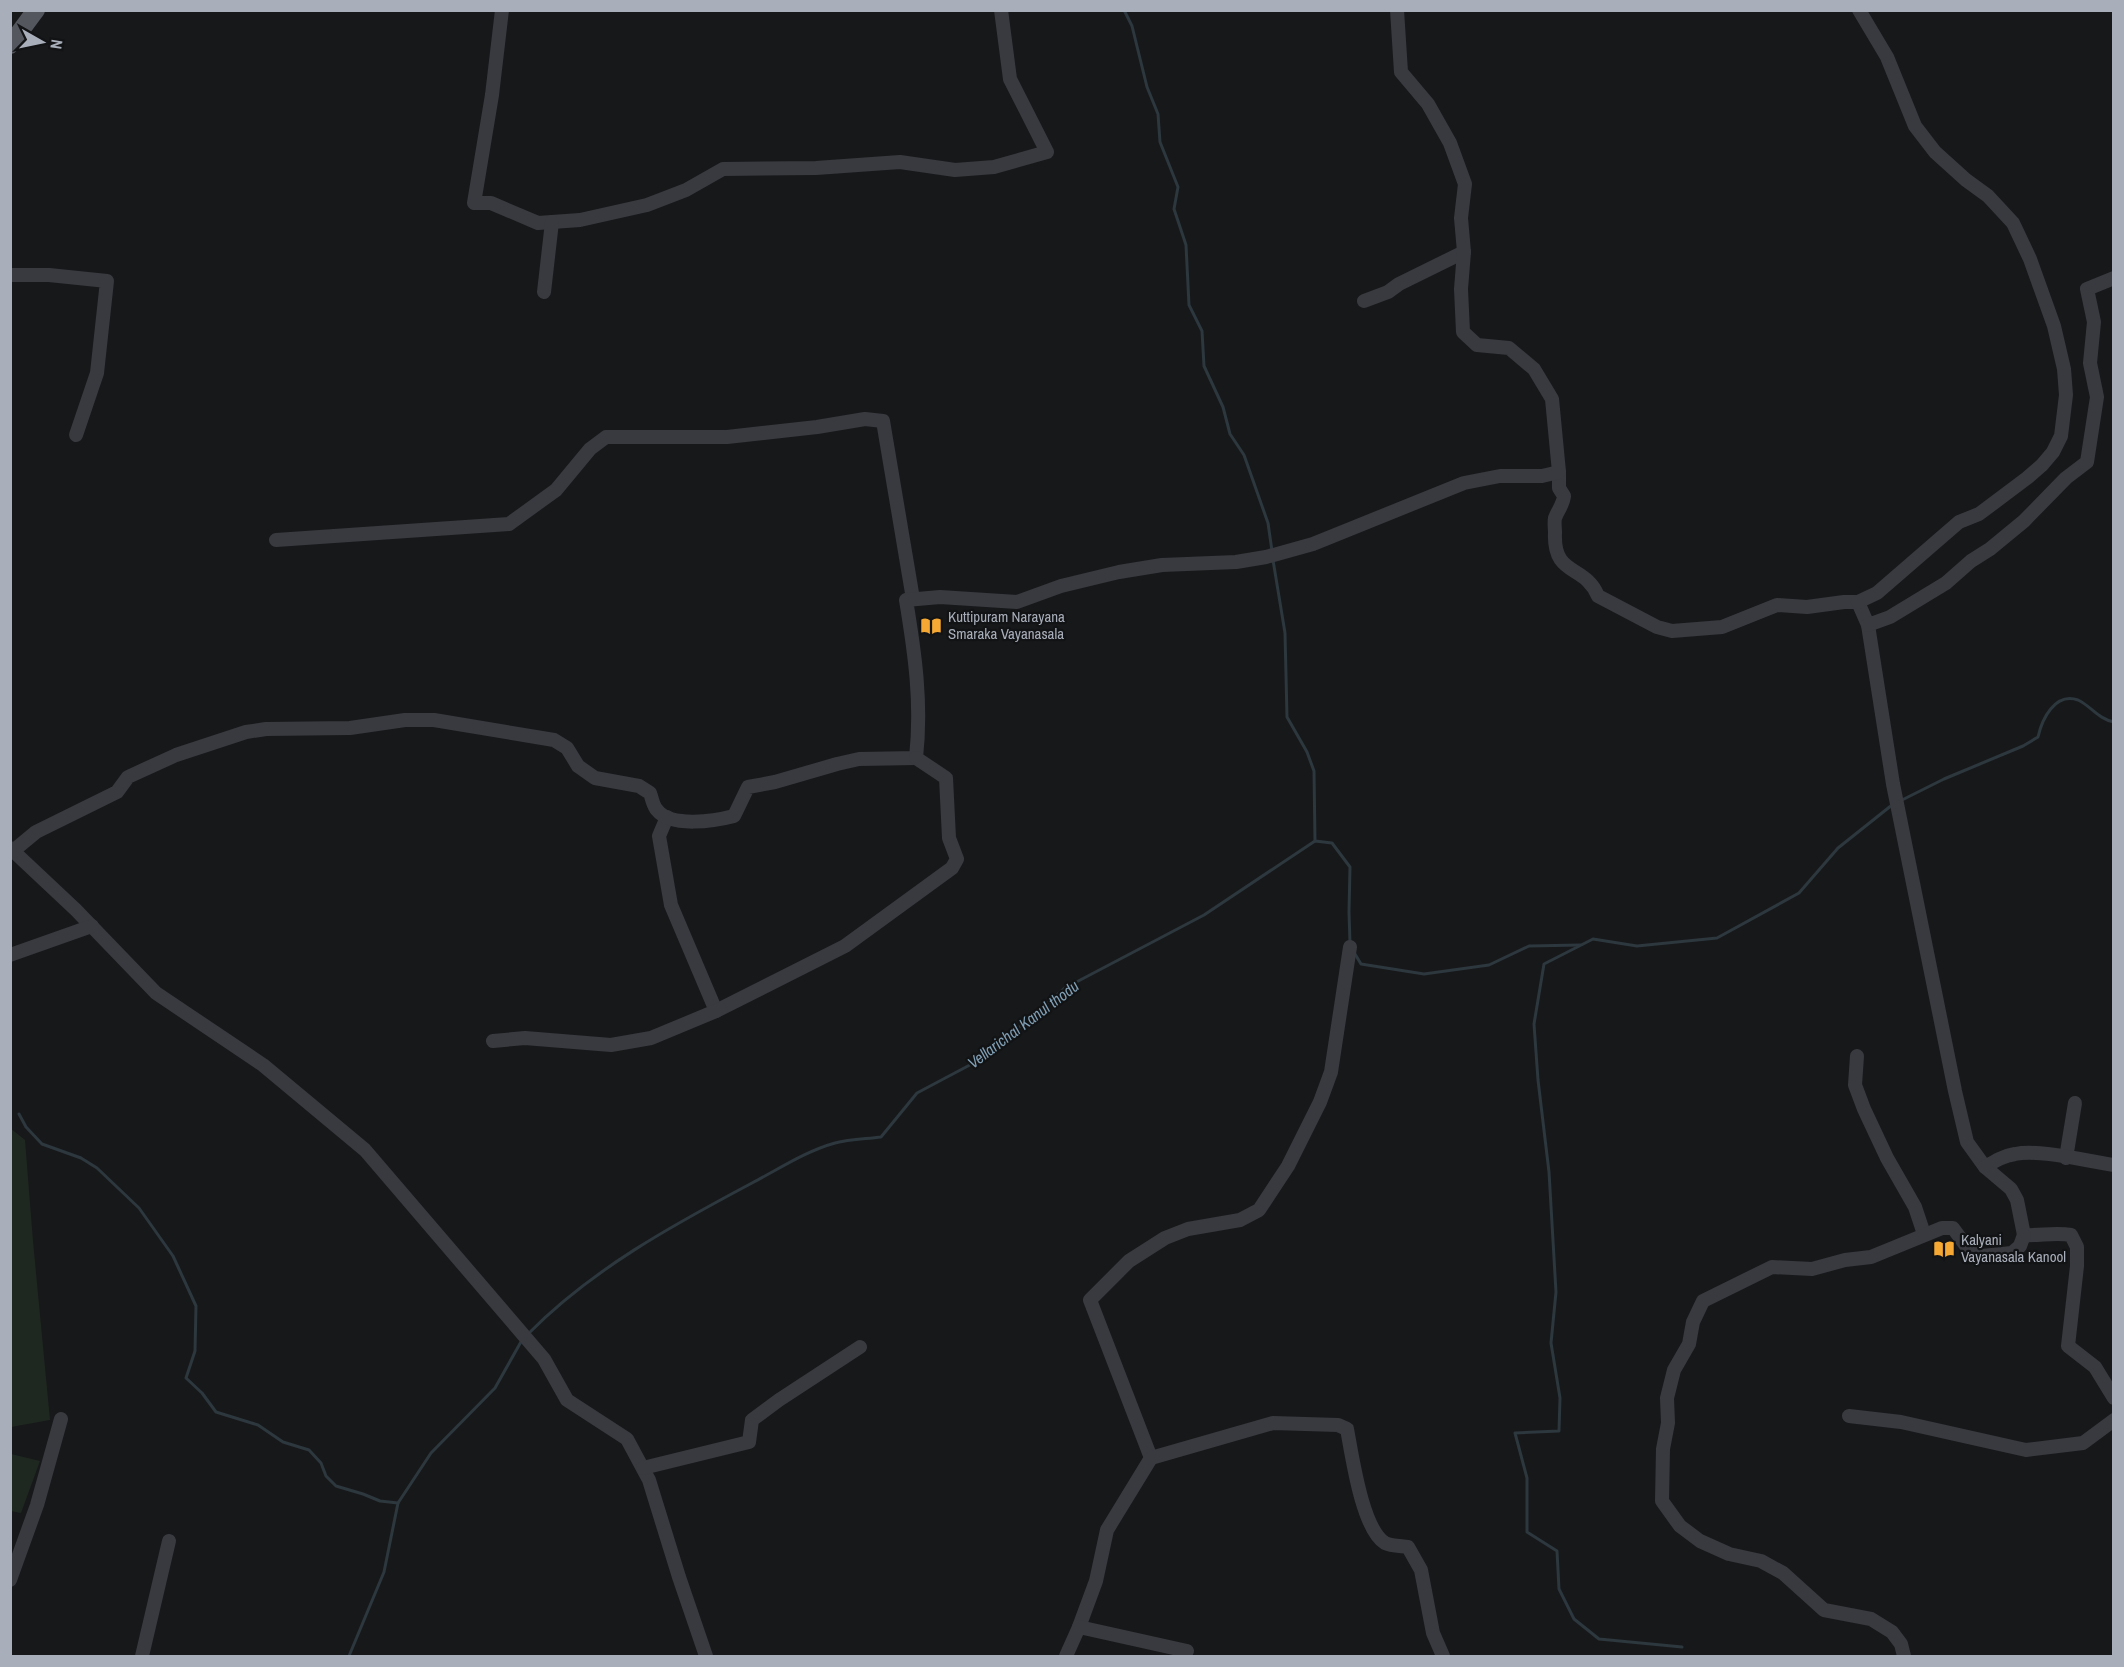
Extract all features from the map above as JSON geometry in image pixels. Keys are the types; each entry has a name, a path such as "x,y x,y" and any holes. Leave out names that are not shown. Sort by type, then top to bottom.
{"main road":[{"path":"10,45 36,10"}],"street":[{"path":"502,10 492,94 474,203 490,203 538,223 580,220 647,205 686,190 723,169 816,168 900,162 955,170 994,167 1047,152 1010,79 1001,10"},
{"path":"1397,10 1401,72 1428,104 1450,143 1465,184 1461,218 1464,252 1461,289 1463,332 1477,345 1509,348 1533,369 1552,399 1559,488 1564,496 1556,518 1555,542 1560,562 1593,584 1598,596 1657,627 1672,631 1722,627 1777,605 1807,607 1858,602 1877,593 1959,522 1979,514 2042,465 2053,452 2061,436 2066,395 2059,345 2030,259 2013,223 1988,196 1935,152 1915,126 1887,57 1859,10"},
{"path":"544,291 552,222"},
{"path":"1364,301 1388,292 1399,284 1464,252"},
{"path":"10,275 49,275 108,281 96,373 76,435"},
{"path":"1868,625 1890,617 1946,584 1971,561 2025,521 2066,478 2087,462 2097,397 2090,363 2094,322 2087,289 2114,278"},
{"path":"276,540 509,524 556,490 590,449 606,437 727,437 865,419 883,421 913,599"},
{"path":"2042,465 2066,478"},
{"path":"916,758 919,698 915,653 906,600 940,597 1017,602 1061,586 1119,572 1162,565 1236,562 1272,555 1330,537 1464,483 1500,476 1542,476 1559,472"},
{"path":"1858,602 1868,625 1896,803 1930,975 1967,1142 1985,1167 2011,1189 2017,1200 2024,1235 2020,1246 2012,1253 1992,1256 1974,1254 1953,1228 1942,1228 1871,1257 1845,1260 1812,1269 1772,1267 1703,1301 1693,1322 1689,1344 1674,1370 1667,1398 1668,1423 1663,1449 1662,1501 1680,1526 1700,1540 1729,1554 1761,1561 1783,1573 1824,1610 1871,1619 1892,1632 1904,1656"},
{"path":"493,1041 525,1038 611,1045 651,1038 716,1011 845,946 952,868 957,860 949,838 946,778 916,758 859,759 748,787 734,816 716,821 689,822 667,818 656,810 650,793 639,786 595,778 578,766 567,747 554,740 434,720 405,720 350,728 266,729 246,732 176,755 128,777 117,792 36,832 12,850 92,926 156,993 263,1065 365,1150 544,1359 567,1400 627,1439 649,1480 706,1656"},
{"path":"667,818 659,836 671,905 716,1011"},
{"path":"10,955 92,926"},
{"path":"1151,1458 1090,1300 1128,1261 1165,1238 1188,1229 1240,1220 1259,1210 1288,1166 1320,1102 1331,1072 1350,947"},
{"path":"1857,1056 1855,1085 1861,1101 1887,1158 1915,1207 1924,1234"},
{"path":"2066,1158 2075,1103"},
{"path":"1985,1167 1998,1158 2017,1153 2042,1154 2114,1165"},
{"path":"2024,1235 2039,1236 2060,1233 2071,1235 2078,1247 2078,1266 2068,1346 2095,1367 2114,1398"},
{"path":"643,1468 749,1442 752,1420 860,1347"},
{"path":"1849,1416 1901,1422 2026,1450 2083,1443 2114,1420"},
{"path":"10,1580 37,1504 61,1419"},
{"path":"1066,1656 1096,1581 1107,1530 1151,1458 1273,1424 1338,1425 1347,1429 1359,1492 1376,1535 1386,1544 1408,1547 1421,1570 1433,1633 1443,1656"},
{"path":"142,1656 169,1541"},
{"path":"1079,1627 1187,1651"}],"shaded area":[{"path":"10,1128 25,1140 50,1420 11,1427"},
{"path":"11,1454 40,1461 21,1513 11,1511"}],"waterway":[{"path":"1124,10 1132,26 1147,87 1158,114 1160,142 1178,187 1174,209 1186,245 1189,305 1202,331 1204,366 1223,407 1230,434 1244,455 1268,523 1272,551"},
{"path":"1273,560 1285,633 1287,717 1307,752 1314,771 1315,841"},
{"path":"1900,801 1944,779 2023,746 2038,737 2046,715 2056,703 2063,700 2078,700 2103,718 2114,722"},
{"path":"1682,1647 1599,1639 1574,1619 1559,1589 1557,1551 1527,1532 1527,1478 1515,1433 1559,1431 1560,1398 1551,1343 1556,1292 1549,1172 1534,1024 1544,964 1593,939 1637,946 1717,938 1799,893 1838,848 1892,805"},
{"name":"Vellarichal Kanul thodu","path":"528,1334 579,1289 606,1269 693,1215 824,1146 881,1137 917,1093 983,1058 1065,988 1204,915 1315,841 1332,843 1350,867 1350,943"},
{"name":"Vellarichal Kanul thodu","path":"1355,954 1361,964 1424,974 1489,965 1529,946 1580,945"},
{"path":"19,1114 26,1127 42,1144 81,1158 97,1168 139,1208 173,1256 196,1306 195,1351 186,1378 202,1393 216,1412 258,1425 283,1442 309,1450 321,1463 326,1476 336,1486 380,1501 398,1503"},
{"name":"Vellarichal Kanul thodu","path":"349,1656 384,1572 398,1503 431,1453 495,1388 522,1340"}],"place":[{"name":"Kuttipuram Narayana Smaraka Vayanasala","path":"931,626"},
{"name":"Kalyani Vayanasala Kanool","path":"1944,1249"}]}
